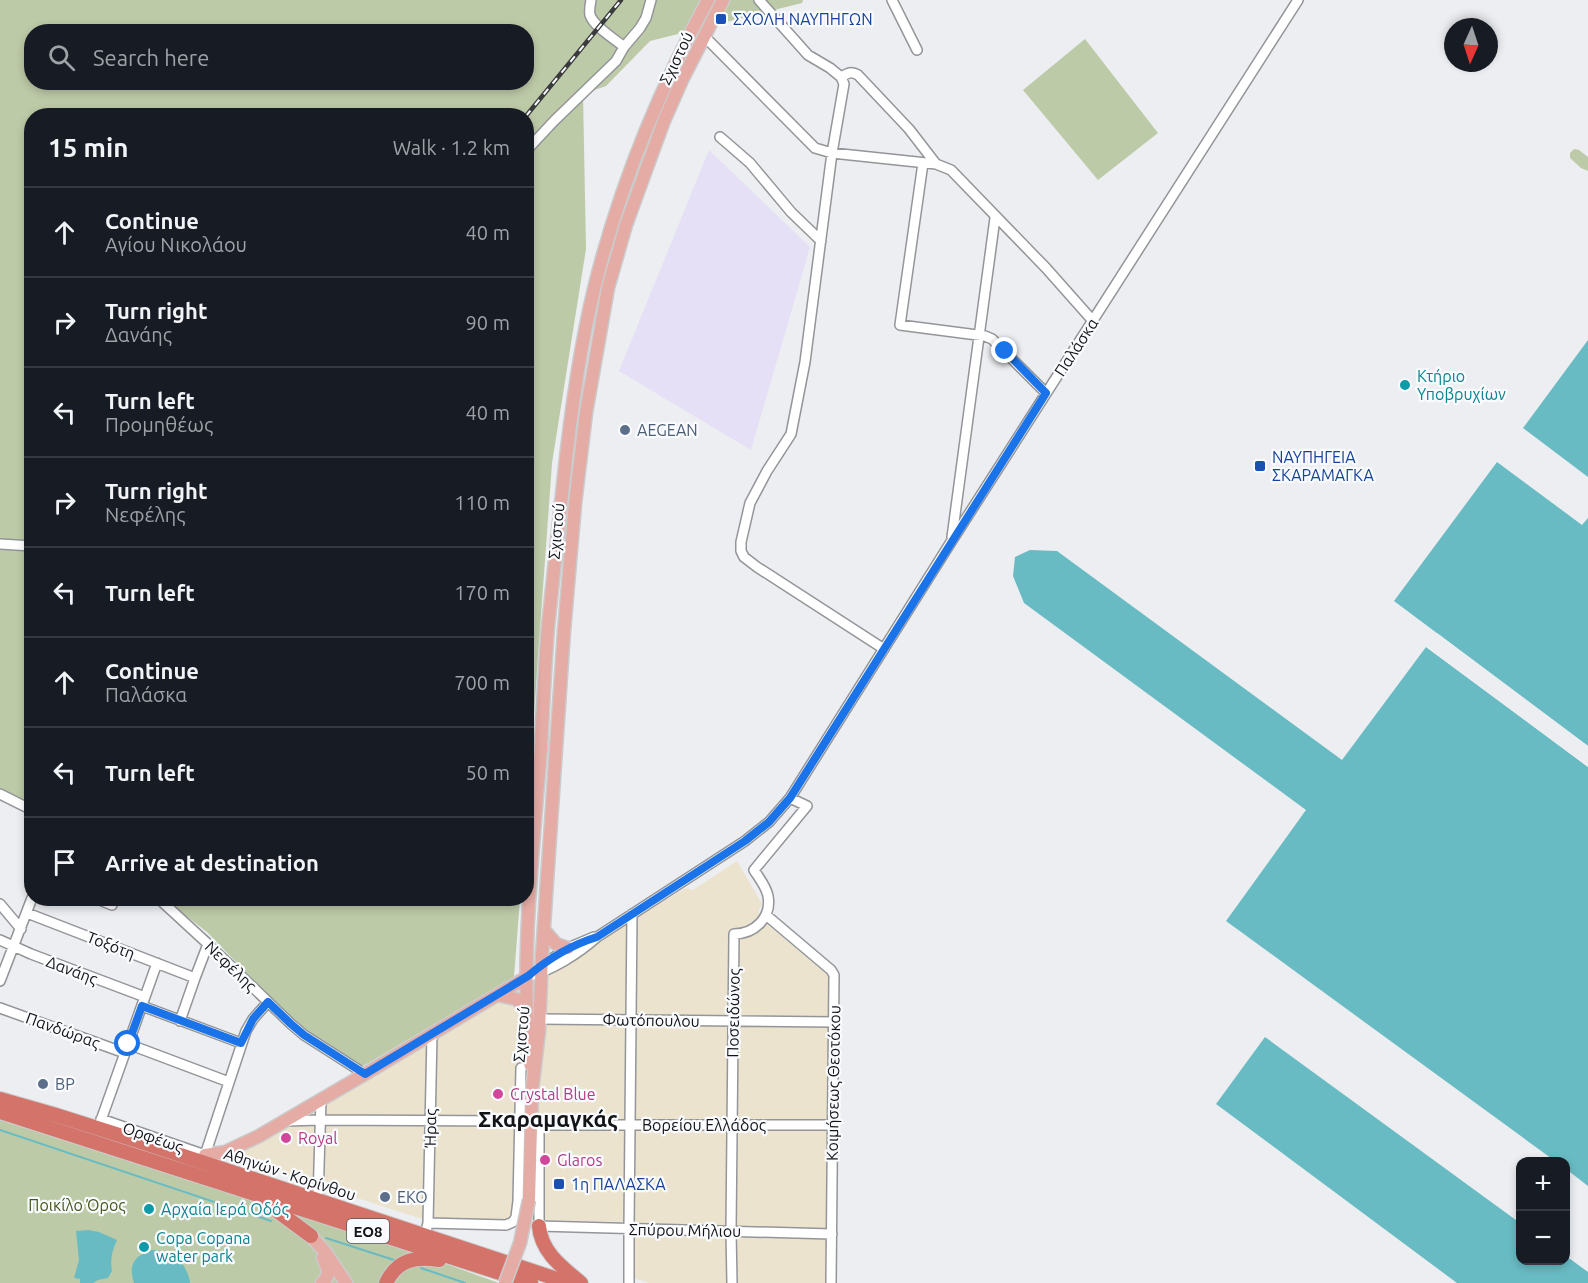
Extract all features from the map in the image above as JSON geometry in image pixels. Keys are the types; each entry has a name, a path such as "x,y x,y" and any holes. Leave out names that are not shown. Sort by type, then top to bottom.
{"highway":[{"name":"Αθηνών - Κορίνθου","path":"0,1099 100,1124 141,1142 318,1200 426,1229 569,1283"},
{"name":"Αθηνών - Κορίνθου","path":"0,1112 531,1283"},
{"path":"141,1142 205,1155"},
{"path":"254,1194 311,1236"},
{"path":"539,1226 540,1236 548,1252 559,1265 581,1283"},
{"path":"386,1283 399,1266 419,1258 432,1258 483,1267"}],"main road":[{"name":"Σχιστού","path":"534,833 548,629 567,450 587,322 614,220 637,153 669,74 708,0"},
{"name":"Σχιστού","path":"505,1283 520,1242 529,1200 535,1028 542,969 564,631 575,504 586,413 601,324 611,276 638,192 664,122 682,80 723,0"},
{"name":"Σχιστού","path":"529,906 527,1008 535,1028"},
{"path":"544,930 556,944 568,948"},
{"path":"205,1155 225,1152 284,1122 528,976"},
{"path":"497,995 516,999 527,1008"},
{"path":"521,1068 535,1028"},
{"path":"535,1028 539,1125"},
{"path":"311,1236 328,1267 328,1276 322,1283"},
{"path":"311,1236 326,1253 346,1283"}],"street":[{"path":"591,0 591,19 624,47"},
{"path":"534,142 616,61 646,18 651,0"},
{"path":"759,0 808,55 841,77 844,84 832,153 804,362 791,434 750,503 741,551 744,557 757,567 884,649"},
{"path":"892,0 917,50"},
{"name":"Παλάσκα","path":"528,976 586,947 597,937 756,832 769,822 790,798 1298,0"},
{"path":"704,36 815,148 832,153 936,164 951,170 995,218 1046,268 1093,321"},
{"path":"841,77 852,72 858,75 909,129 936,164"},
{"path":"720,137 750,163 791,212 821,240"},
{"path":"923,163 900,325 979,335 992,339 1046,393"},
{"path":"951,542 995,218"},
{"path":"0,544 24,546"},
{"path":"0,794 24,806"},
{"path":"766,915 769,902 767,894 754,870 807,806 790,798"},
{"path":"0,904 21,929"},
{"path":"0,981 29,906"},
{"name":"Νεφέλης","path":"167,906 291,1024 304,1035 365,1074"},
{"name":"Τοξότη","path":"27,913 195,978"},
{"path":"629,1283 632,914"},
{"name":"Ποσειδώνος","path":"732,1283 734,934 743,934 754,929 766,915"},
{"name":"Κοιμήσεως Θεοτόκου","path":"766,915 832,971 834,977 831,1283"},
{"name":"Παλάσκα","path":"542,969 568,948 597,937"},
{"name":"Δανάης","path":"0,940 79,973 180,1021 241,1043"},
{"path":"180,1021 208,944"},
{"path":"100,1124 157,963"},
{"path":"205,1155 241,1043 253,1019 268,1002"},
{"name":"Πανδώρας","path":"0,1008 229,1082"},
{"name":"Φωτόπουλου","path":"535,1028 631,1020 834,1022"},
{"name":"Ήρας","path":"426,1229 432,1034"},
{"name":"Σχιστού","path":"426,1229 506,1225 513,1222 516,1217 521,1068"},
{"path":"318,1200 321,1100"},
{"path":"284,1122 320,1120 521,1121"},
{"name":"Ορφέως","path":"100,1124 205,1155"},
{"path":"539,1125 539,1226"},
{"name":"Βορείου Ελλάδος","path":"539,1125 833,1125"},
{"name":"Σπύρου Μήλιου","path":"539,1226 832,1234"}],"shaded area":[{"path":"709,150 810,247 751,450 619,371"},
{"path":"737,861 762,904 758,912 768,925 830,975 826,1283 649,1283 634,1278 634,1222 419,1218 233,1158 686,888 693,890"}],"green space":[{"path":"0,0 803,0 802,3 650,41 606,86 583,94 586,249 552,463 534,713 534,108 24,108 24,802 0,788"},
{"path":"1085,39 1158,133 1098,180 1023,90"},
{"path":"1574,149 1588,157 1588,171 1570,158 1570,153"},
{"path":"173,906 519,906 514,977 365,1065 360,1065 295,1023 207,932"},
{"name":"Ποικίλο Όρος","path":"0,1114 158,1142 402,1248 499,1283 0,1283"}],"water":[{"path":"1588,340 1588,477 1523,428"},
{"path":"1497,462 1582,525 1588,518 1588,746 1394,601"},
{"path":"1030,550 1057,551 1342,760 1426,647 1588,767 1588,1186 1570,1172 1570,1157 1550,1157 1226,921 1306,810 1024,603 1013,576 1015,557"},
{"path":"1265,1037 1516,1220 1516,1265 1570,1265 1570,1259 1588,1272 1588,1283 1457,1283 1216,1104"},
{"path":"88,1230 117,1240 112,1255 112,1271 108,1278 93,1283 80,1283 80,1279 74,1278 79,1260 76,1231"},
{"path":"152,1250 172,1255 177,1259 186,1269 190,1283 134,1283 132,1266 134,1262 141,1255"}],"pier":[{"path":"1437,633 1588,746 1588,749 1435,635"},
{"path":"1428,645 1588,763 1588,767 1426,647"}],"waterway":[{"path":"0,1130 271,1221"},
{"path":"326,1238 397,1261"},
{"path":"421,1268 465,1283"}],"railway":[{"path":"533,108 621,0"}],"place":[{"name":"ΣΧΟΛΗ ΝΑΥΠΗΓΩΝ","path":"721,19"},
{"name":"Κτήριο Υποβρυχίων","path":"1405,385"},
{"name":"AEGEAN","path":"625,430"},
{"name":"ΝΑΥΠΗΓΕΙΑ ΣΚΑΡΑΜΑΓΚΑ","path":"1260,466"},
{"name":"BP","path":"43,1084"},
{"name":"Crystal Blue","path":"498,1094"},
{"name":"Royal","path":"286,1138"},
{"name":"Glaros","path":"545,1160"},
{"name":"1η ΠΑΛΑΣΚΑ","path":"559,1184"},
{"name":"EKO","path":"385,1197"},
{"name":"Αρχαία Ιερά Οδός","path":"149,1209"},
{"name":"Copa Copana water park","path":"144,1247"}],"district":[{"name":"Σκαραμαγκάς","path":"548,1118"}],"route":[{"path":"128,1044 142,1006 241,1043 248,1026 268,1002 304,1035 365,1074 528,976 568,948 597,937 745,841 769,822 790,798 1046,393 1005,351"}]}
